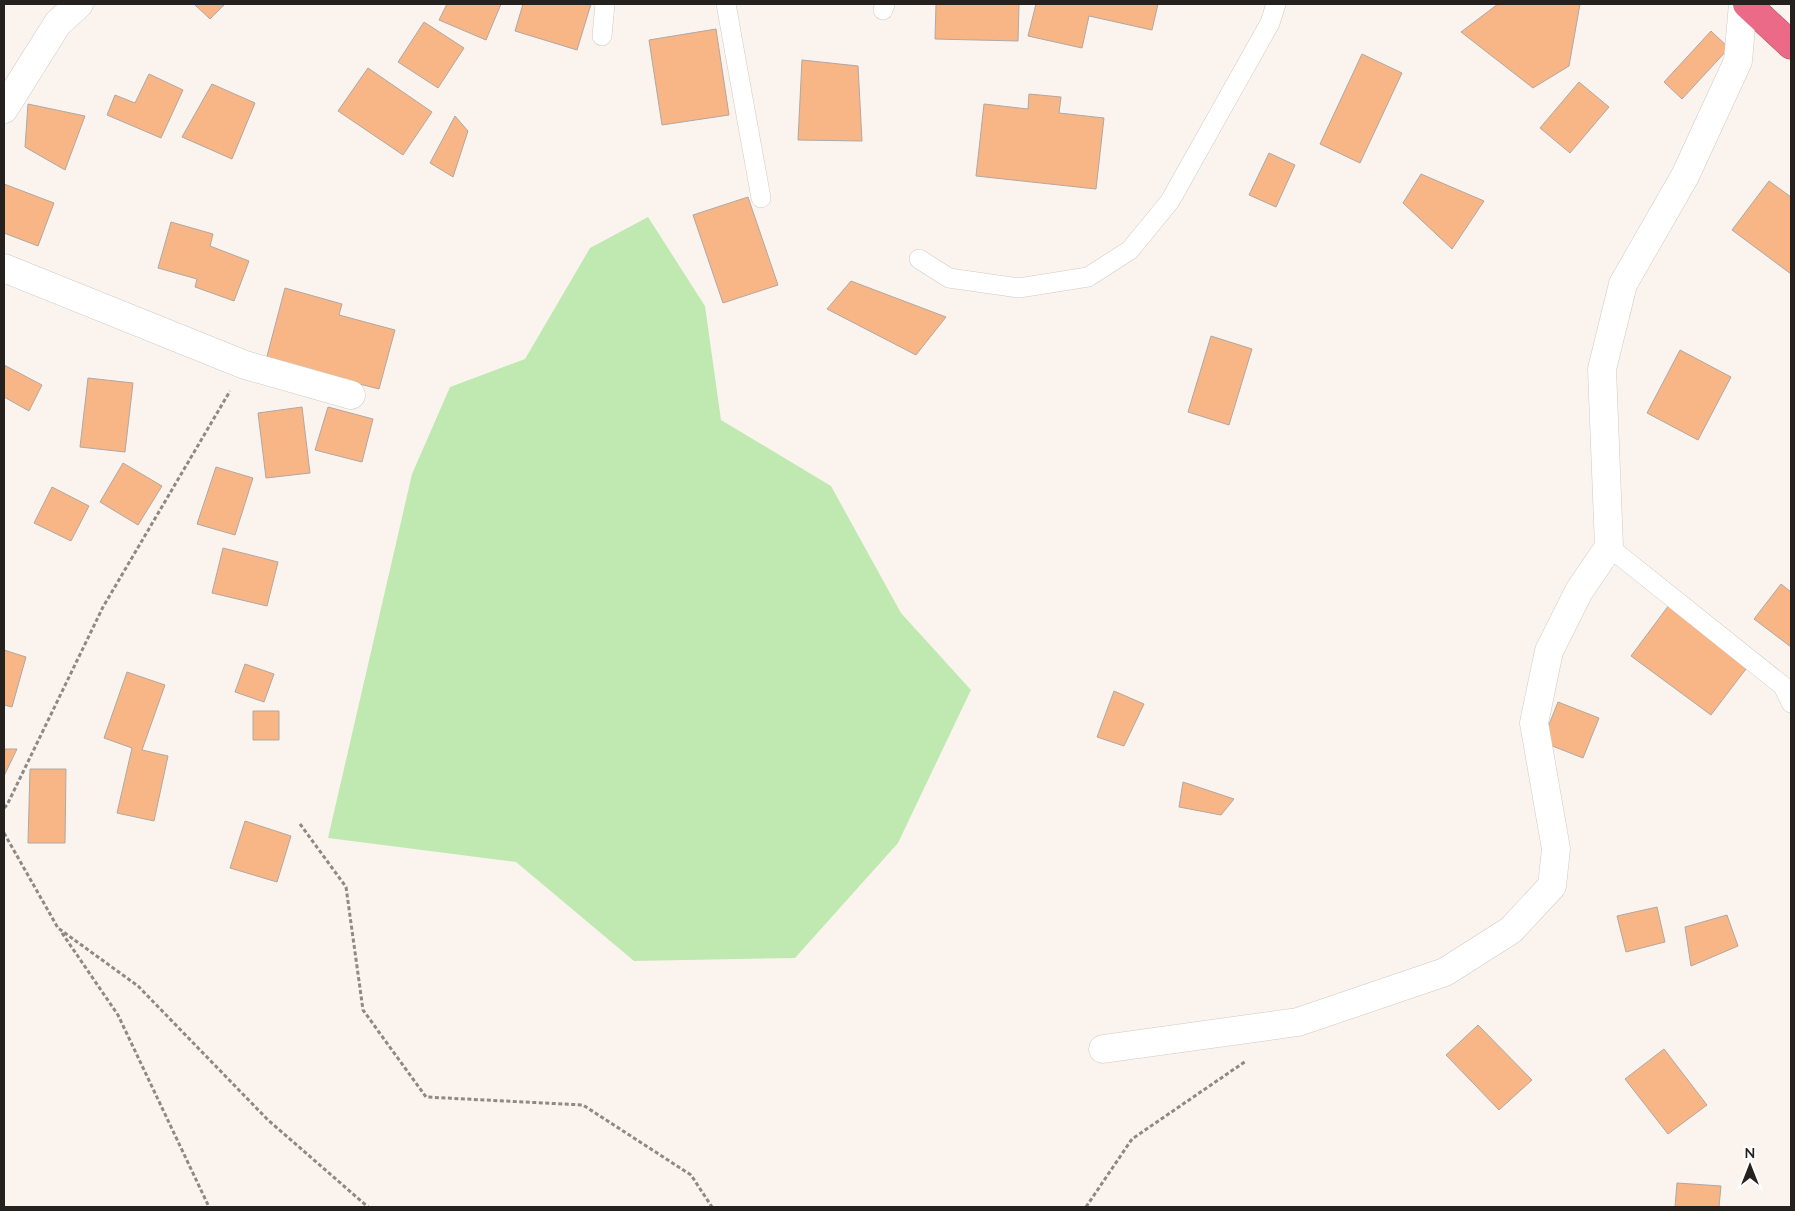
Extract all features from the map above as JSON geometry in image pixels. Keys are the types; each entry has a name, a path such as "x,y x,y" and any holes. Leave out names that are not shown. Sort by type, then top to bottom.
{"highway":[{"path":"1747,4 1791,45"}],"street":[{"path":"4,109 58,23 79,4"},
{"path":"1104,1049 1298,1022 1445,972 1511,930 1552,886 1556,849 1534,722 1549,651 1579,591 1610,547 1602,369 1623,284 1685,176 1738,61 1743,4"},
{"path":"4,268 245,365 351,395"}],"lane":[{"path":"602,36 605,4"},
{"path":"726,4 760,198"},
{"path":"919,259 949,278 1019,288 1088,277 1130,250 1170,201 1270,23 1276,4"},
{"path":"1610,547 1783,686 1791,703"}],"path":[{"path":"4,808 103,607 245,365"},
{"path":"300,824 346,887 363,1010 426,1096 583,1105 691,1174 712,1207"},
{"path":"4,833 58,928 138,986 268,1120 368,1207"},
{"path":"54,920 118,1015 209,1207"},
{"path":"1086,1207 1132,1139 1247,1061"}],"green space":[{"path":"648,217 705,306 721,420 831,486 901,613 971,690 898,843 795,958 634,961 516,862 328,838 412,474 450,387 525,359 590,248"}],"building":[{"path":"194,4 225,4 210,19"},
{"path":"447,4 501,4 486,40 439,20"},
{"path":"523,4 591,4 577,50 515,31"},
{"path":"936,4 1019,4 1018,41 935,39"},
{"path":"1036,4 1158,4 1152,30 1089,16 1082,48 1028,36"},
{"path":"1498,4 1580,4 1569,66 1533,88 1461,32"},
{"path":"424,22 464,48 438,88 398,62"},
{"path":"716,29 729,115 662,125 649,40"},
{"path":"1711,31 1729,48 1682,99 1664,82"},
{"path":"1362,54 1402,73 1360,163 1320,144"},
{"path":"802,60 858,66 862,141 798,140"},
{"path":"368,68 432,112 403,155 338,111"},
{"path":"149,74 183,90 161,138 107,115 115,95 135,103"},
{"path":"1579,82 1609,107 1570,153 1540,128"},
{"path":"212,84 255,103 232,159 182,137"},
{"path":"1029,94 1061,97 1059,113 1104,118 1096,189 976,176 984,104 1028,109"},
{"path":"28,104 85,116 65,170 25,147"},
{"path":"455,116 468,131 453,177 430,163"},
{"path":"1269,153 1295,165 1276,207 1249,195"},
{"path":"1421,174 1484,201 1452,249 1403,203"},
{"path":"1769,181 1791,197 1791,274 1732,230"},
{"path":"4,184 54,203 38,246 4,233"},
{"path":"748,197 778,285 723,303 693,215"},
{"path":"171,222 213,234 210,246 249,261 234,301 195,287 197,279 158,268"},
{"path":"851,281 946,317 916,355 827,309"},
{"path":"285,288 342,304 339,315 395,330 379,389 266,360"},
{"path":"1211,336 1252,349 1229,425 1188,412"},
{"path":"1680,350 1731,377 1698,440 1647,413"},
{"path":"4,365 42,385 29,411 4,397"},
{"path":"88,378 133,383 125,452 80,447"},
{"path":"302,407 310,473 266,478 258,413"},
{"path":"328,407 373,419 362,462 315,450"},
{"path":"123,463 162,486 138,525 100,502"},
{"path":"216,467 253,478 235,535 197,524"},
{"path":"52,487 89,506 71,541 34,523"},
{"path":"223,548 278,562 267,606 212,593"},
{"path":"1781,584 1791,592 1791,647 1754,619"},
{"path":"1672,601 1752,661 1711,715 1631,656"},
{"path":"4,650 26,657 12,707 4,705"},
{"path":"245,664 274,674 264,702 235,692"},
{"path":"127,672 165,685 142,750 168,756 154,821 117,813 132,748 104,738"},
{"path":"1114,691 1144,704 1124,746 1097,737"},
{"path":"1558,702 1599,718 1583,758 1542,742"},
{"path":"253,711 279,711 279,740 253,740"},
{"path":"4,749 17,749 4,776"},
{"path":"30,769 66,769 65,843 28,843"},
{"path":"1183,782 1234,799 1221,815 1179,807"},
{"path":"245,821 291,836 277,882 230,868"},
{"path":"1657,907 1665,942 1626,952 1617,916"},
{"path":"1727,915 1738,946 1691,966 1685,927"},
{"path":"1478,1025 1532,1080 1499,1110 1446,1055"},
{"path":"1664,1049 1707,1105 1668,1134 1625,1079"},
{"path":"1677,1183 1721,1186 1719,1207 1675,1207"}]}
